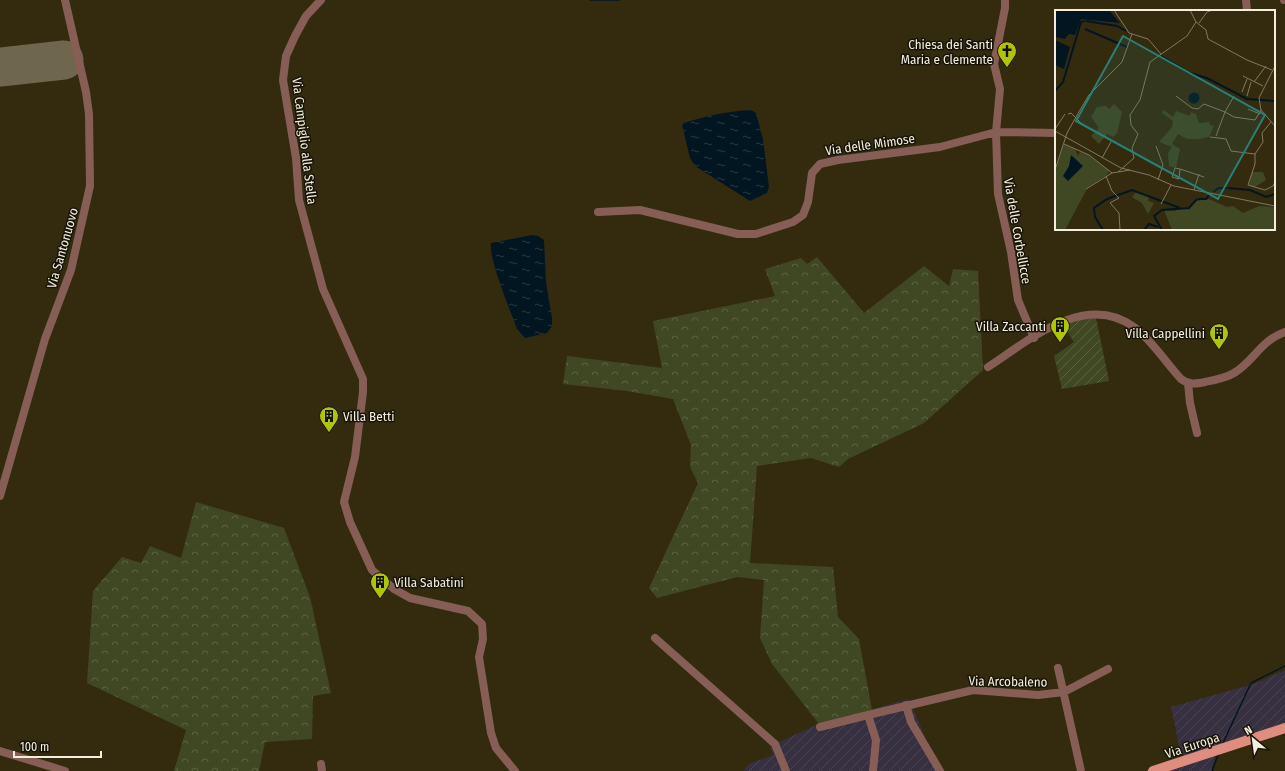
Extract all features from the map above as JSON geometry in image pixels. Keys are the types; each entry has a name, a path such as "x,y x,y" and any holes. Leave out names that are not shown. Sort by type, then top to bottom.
{"main road":[{"name":"Via Europa","path":"1153,771 1285,728"}],"street":[{"name":"Via Santonuovo","path":"0,496 44,339 71,270 90,186 89,114 86,92 65,0"},
{"name":"Via Campiglio alla Stella","path":"321,0 306,16 295,36 286,56 283,80 296,158 299,200 323,289 363,379 363,392 355,456 345,496 345,508 366,560 376,575 402,595 462,609 473,615 482,624 483,639 478,657 492,739 501,755 515,771"},
{"name":"Via delle Corbellicce","path":"1005,0 1005,8 994,64 1000,89 996,132 998,194 1013,260 1018,300 1034,338"},
{"path":"1246,0 1247,10"},
{"path":"996,132 1055,133"},
{"name":"Via delle Mimose","path":"598,212 640,210 738,234 756,234 793,222 803,215 808,202 812,173 820,164 940,147 996,132"},
{"path":"988,367 1034,338 1069,319 1090,315 1116,317 1139,331 1178,375 1188,383 1195,384 1230,375 1241,368 1264,343 1285,332"},
{"path":"1188,383 1190,403 1197,433"},
{"path":"655,638 775,744 786,771"},
{"name":"Via Arcobaleno","path":"1058,668 1081,771"},
{"name":"Via Arcobaleno","path":"820,727 972,690 1038,695 1064,692 1108,669"},
{"path":"906,705 911,722 940,771"},
{"path":"868,715 876,740 873,771"},
{"path":"0,751 65,771"}],"shaded area":[{"path":"1285,670 1285,723 1219,744 1211,771 1165,771 1183,764 1171,707 1254,684"},
{"path":"909,699 930,749 944,771 744,771 749,764 773,755 770,746 819,724"}],"green space":[{"path":"817,257 864,313 924,266 949,286 953,269 978,271 983,370 924,423 848,459 839,467 811,458 757,466 750,563 833,567 838,617 859,639 872,710 819,724 772,664 760,638 764,580 737,577 657,598 649,588 698,483 690,467 691,445 673,399 627,391 563,384 567,356 662,368 653,321 775,296 765,269 801,258 807,264"},
{"path":"1096,318 1109,381 1062,389 1054,356 1074,342 1065,329 1058,334 1054,329 1066,321"},
{"path":"196,502 284,528 310,597 331,693 313,696 312,739 265,742 259,771 174,771 186,730 87,683 93,591 122,557 141,563 150,546 181,558"}],"water":[{"path":"751,110 756,113 763,139 769,187 767,193 750,201 695,166 690,158 682,125 684,123 709,116 734,111"},
{"path":"532,235 538,236 544,240 546,282 552,326 547,333 525,338 517,329 501,285 493,260 491,243"}],"waterway":[{"path":"590,0 619,0"},
{"path":"1223,743 1251,683 1285,666"},
{"path":"1212,771 1218,755"}],"runway":[{"path":"0,67 64,60"}],"place":[{"name":"Chiesa dei Santi Maria e Clemente","path":"1007,68"},
{"name":"Villa Zaccanti","path":"1060,343"},
{"name":"Villa Cappellini","path":"1219,350"},
{"name":"Villa Betti","path":"329,433"},
{"name":"Villa Sabatini","path":"380,599"}]}
